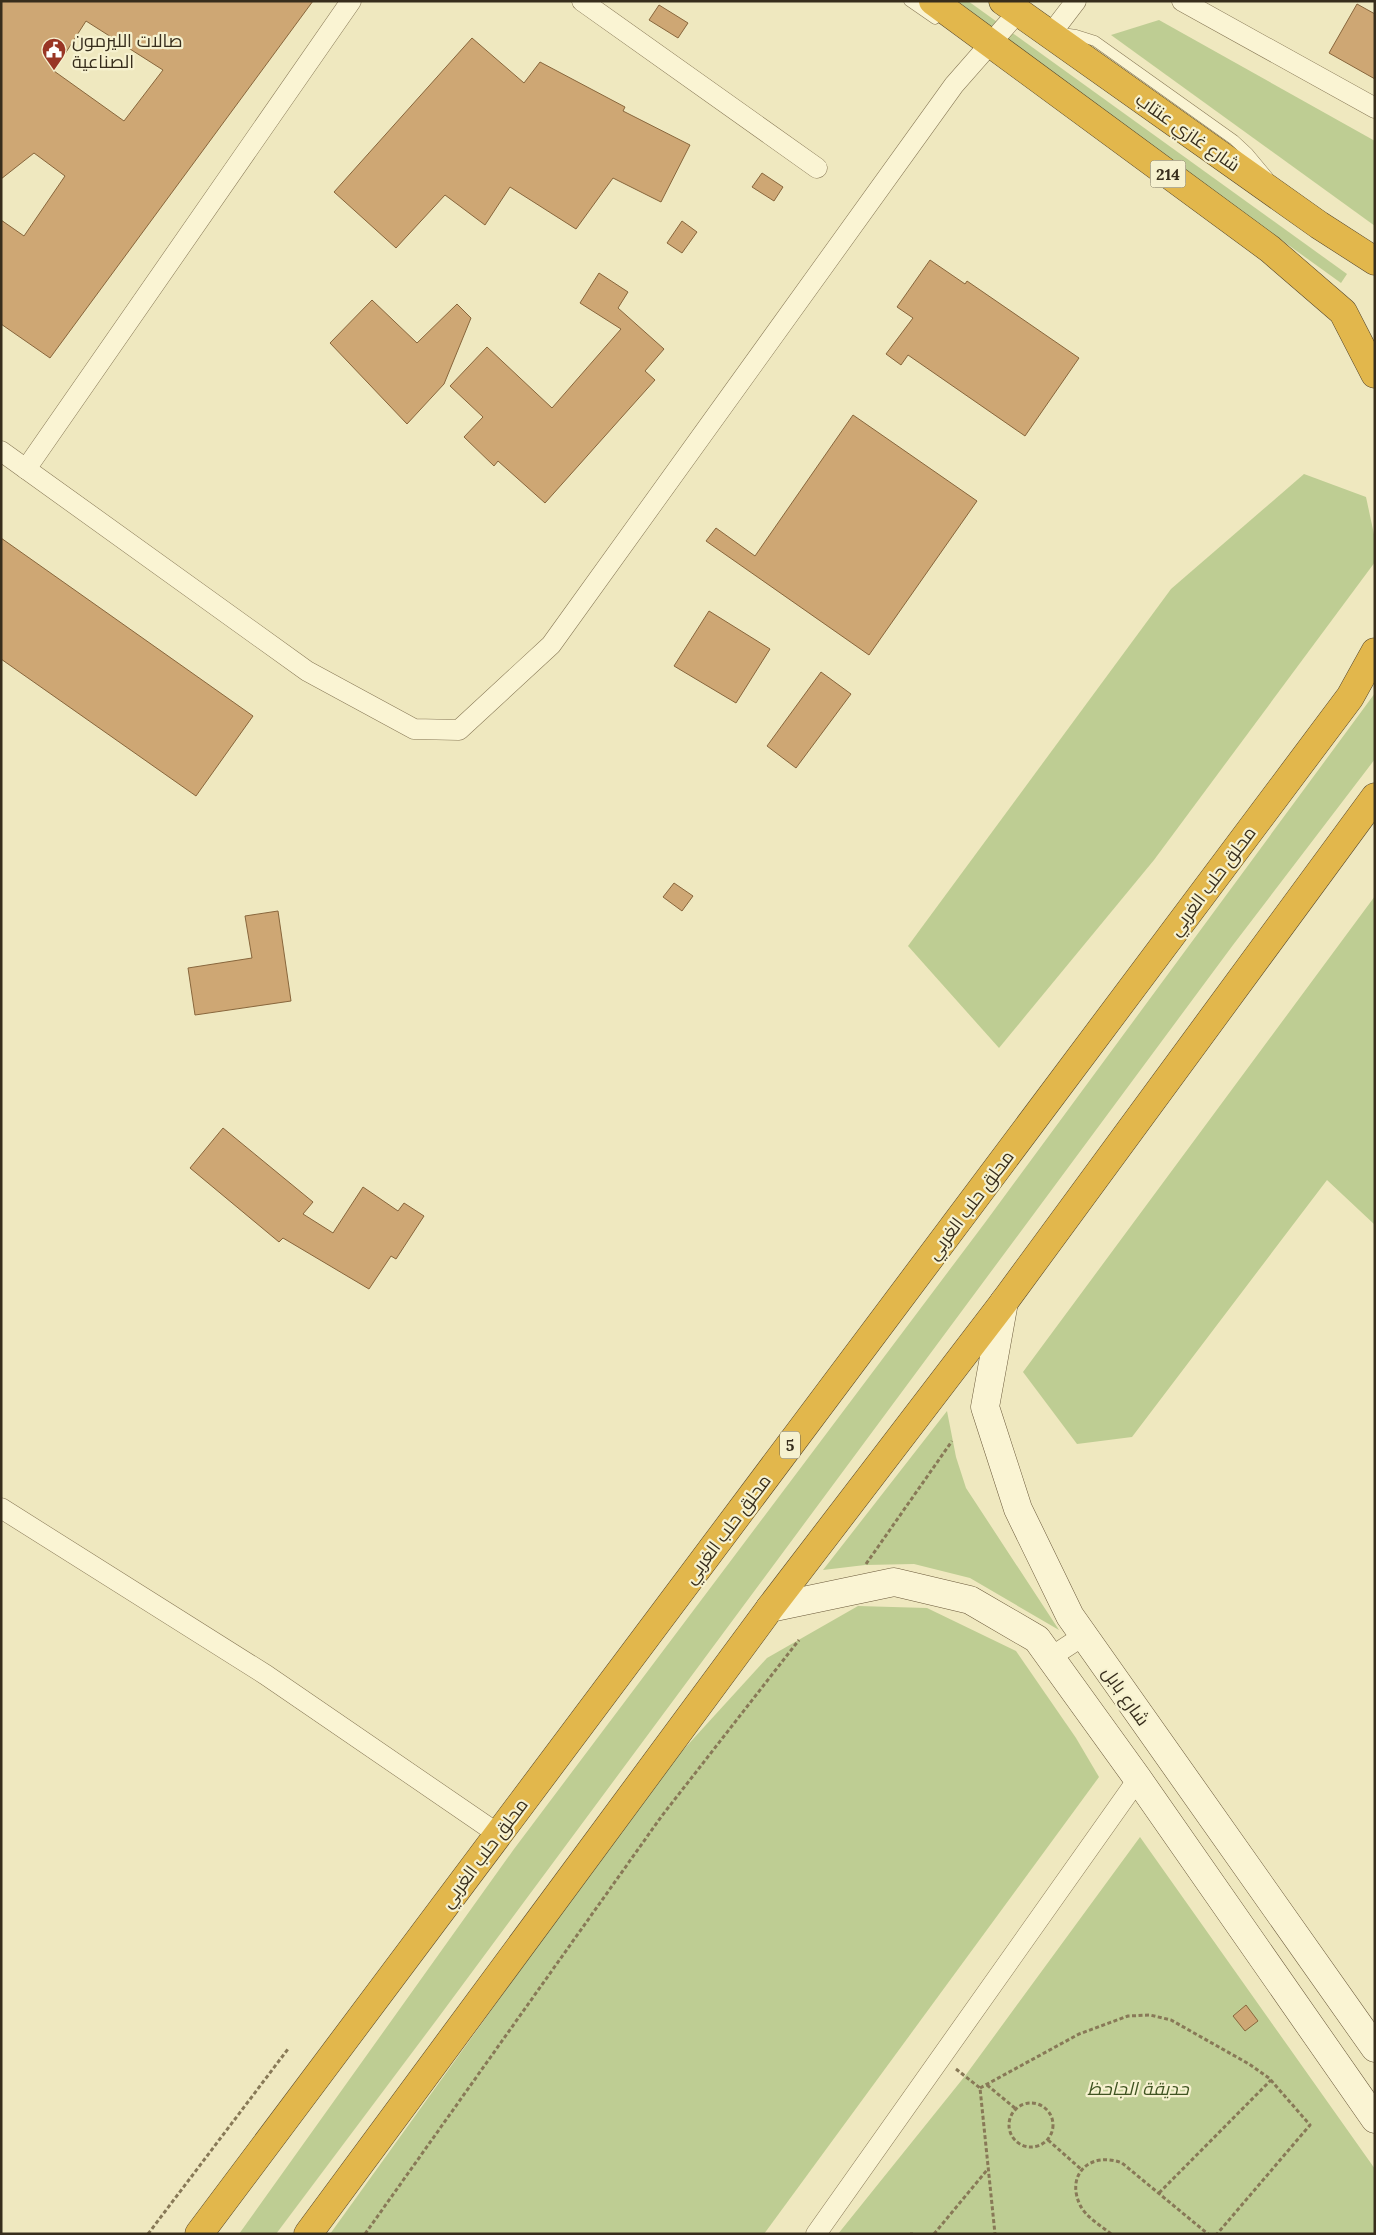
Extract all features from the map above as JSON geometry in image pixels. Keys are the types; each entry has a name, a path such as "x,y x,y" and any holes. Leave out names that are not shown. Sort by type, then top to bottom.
{"highway":[{"name":"214","path":"934,1 1270,249 1343,312 1375,374"},
{"name":"شارع غازي عنتاب","path":"1011,7 1282,199 1375,260"},
{"name":"محلق حلب الغربي","path":"199,2234 1350,697 1375,652"},
{"path":"308,2234 770,1608 1004,1302 1375,797"}],"street":[{"path":"26,469 352,1"},
{"path":"582,1 817,168"},
{"path":"1050,35 1076,1"},
{"path":"1182,1 1375,108"},
{"path":"1,451 307,672 414,729 459,730 550,645 954,86 981,35 1011,7"},
{"name":"شارع بابل","path":"1004,1302 985,1407 1018,1510 1070,1616 1375,2048"},
{"path":"1,1508 266,1675 498,1834"},
{"path":"770,1608 894,1582 970,1600 1036,1639 1138,1779 1375,2119"},
{"path":"1051,1658 1083,1636"},
{"path":"816,2234 1138,1779"}],"lane":[{"path":"909,1 940,22 981,35"}],"path":[{"path":"865,1564 952,1441"},
{"path":"365,2234 660,1817 799,1640"},
{"path":"980,2088 1079,2034 1128,2016 1150,2015 1170,2020 1249,2064 1271,2080 1310,2125 1217,2234"},
{"path":"148,2234 288,2049"},
{"path":"941,2058 980,2088 995,2234"},
{"path":"1159,2193 1271,2080"},
{"path":"987,2085 1016,2109"},
{"path":"1030,2103 1044,2107 1053,2119 1054,2127 1048,2140 1036,2147 1021,2146 1015,2141 1009,2129 1009,2122 1016,2109 1030,2103"},
{"path":"1048,2140 1082,2170"},
{"path":"1110,2234 1080,2206 1077,2198 1079,2174 1087,2164 1098,2158 1111,2158 1122,2163 1208,2234"},
{"path":"934,2234 988,2170"}],"green space":[{"path":"950,1 968,1 1347,274 1341,283"},
{"path":"1159,20 1375,141 1375,226 1111,35"},
{"path":"1304,474 1366,497 1375,539 1375,562 1154,860 999,1048 908,946 1171,589"},
{"path":"1375,693 1375,759 1233,945 276,2234 239,2234 514,1849 984,1224"},
{"path":"1375,896 1375,1225 1327,1180 1132,1437 1077,1444 1023,1372"},
{"path":"947,1411 956,1457 966,1488 1059,1630 970,1578 914,1564 865,1565 823,1570"},
{"path":"858,1606 927,1608 1016,1651 1076,1738 1099,1777 764,2234 330,2234 663,1772 767,1658"},
{"name":"حديقة الجاحظ","path":"1140,1837 1375,2169 1375,2234 838,2234 965,2076"}],"building":[{"path":"1,1 313,1 50,358 1,324 1,220 24,236 65,176 34,153 1,179","holes":["86,21 163,70 124,121 54,71"]},
{"path":"1357,4 1375,14 1375,79 1329,53"},
{"path":"659,5 688,23 678,38 649,20"},
{"path":"472,38 524,83 540,62 625,107 623,111 690,145 661,202 613,178 576,229 510,187 485,225 445,195 396,248 334,192"},
{"path":"762,173 783,187 774,201 752,187"},
{"path":"682,221 697,232 682,253 667,243"},
{"path":"930,260 965,284 967,281 1079,358 1025,436 908,355 901,365 886,354 913,318 897,307"},
{"path":"599,273 628,292 618,308 664,349 645,371 655,380 545,503 498,461 494,466 464,437 483,417 450,386 487,347 552,408 621,329 580,303"},
{"path":"372,300 417,343 457,304 471,318 444,384 407,424 330,343"},
{"path":"853,415 977,501 869,655 706,541 716,528 755,556"},
{"path":"1,538 253,716 196,796 1,659"},
{"path":"709,611 770,649 736,703 674,666"},
{"path":"821,672 851,694 796,768 767,746"},
{"path":"674,883 693,896 682,911 663,897"},
{"path":"278,911 291,1001 195,1015 188,968 252,958 245,916"},
{"path":"223,1128 313,1202 303,1214 333,1233 363,1187 398,1211 404,1203 424,1216 396,1259 391,1256 369,1289 283,1238 279,1242 190,1168"},
{"path":"1246,2005 1258,2021 1245,2031 1233,2016"}],"place":[{"name":"صالات الليرمون الصناعية","path":"54,71"}]}
